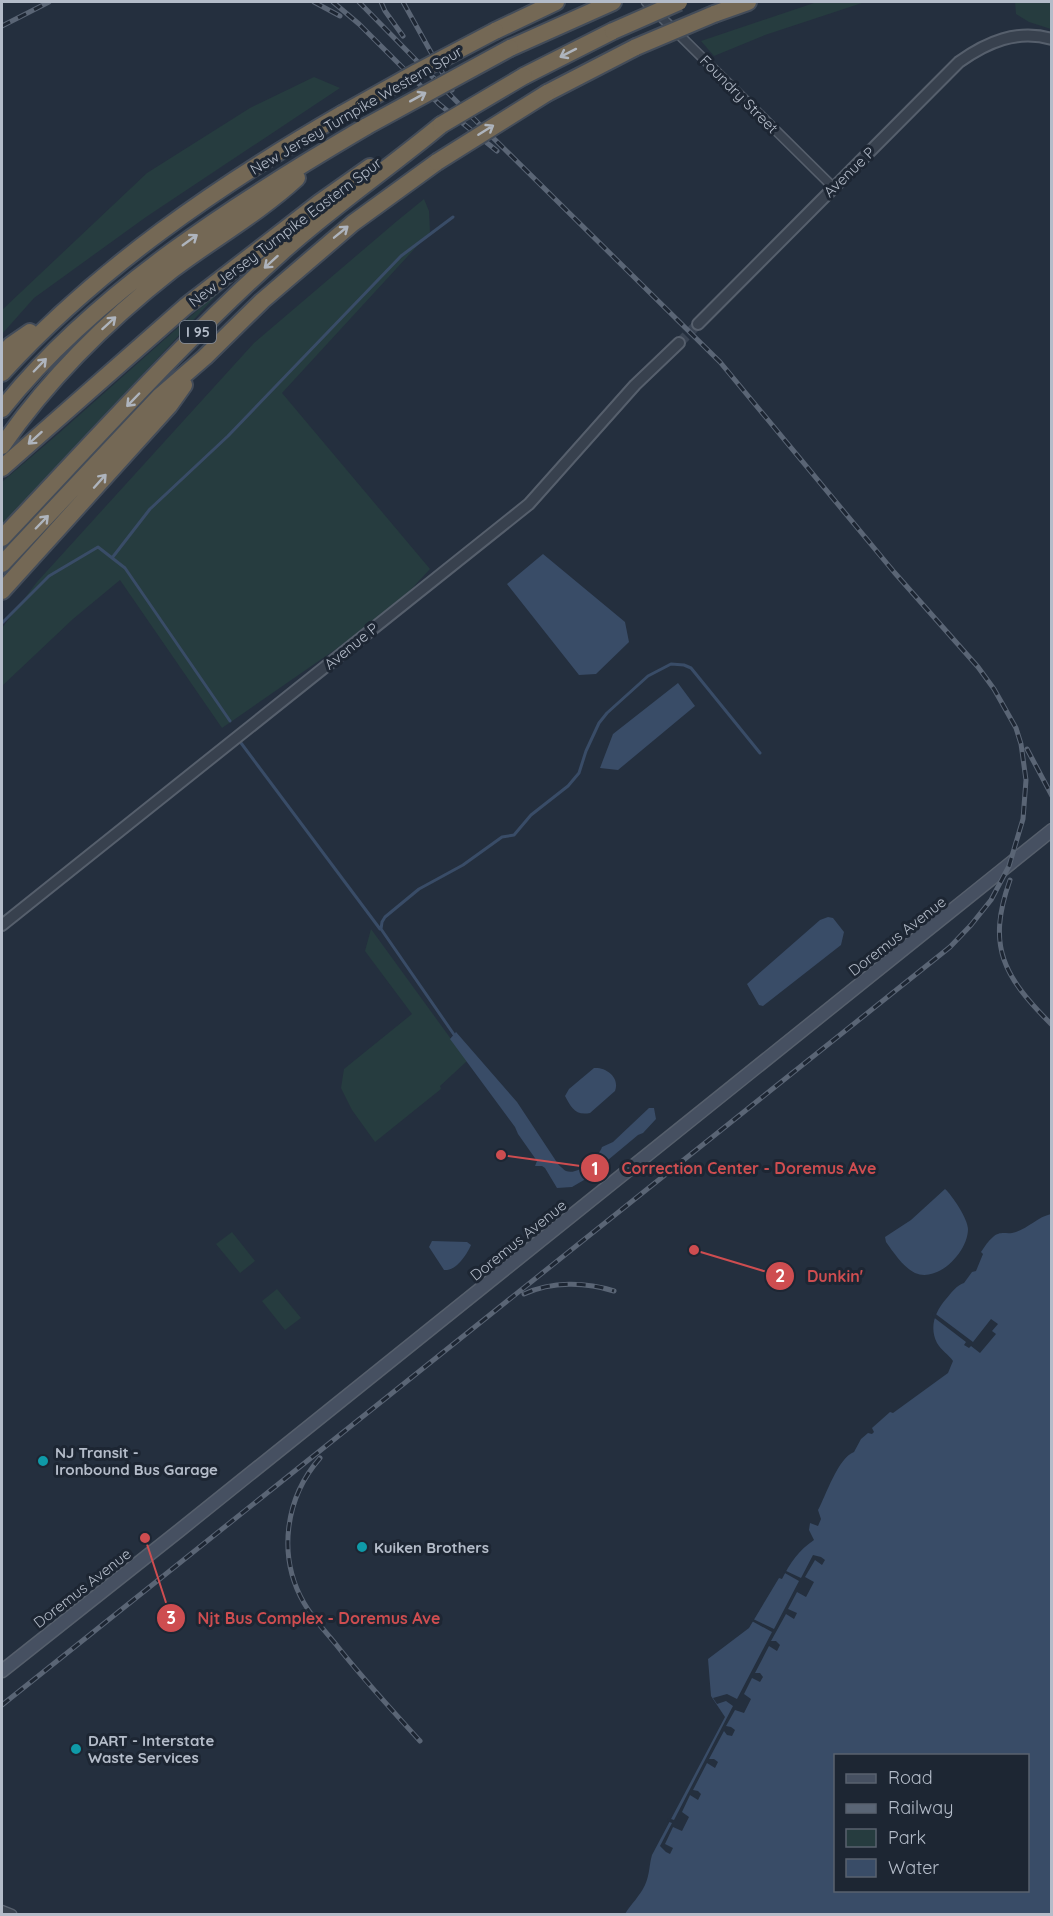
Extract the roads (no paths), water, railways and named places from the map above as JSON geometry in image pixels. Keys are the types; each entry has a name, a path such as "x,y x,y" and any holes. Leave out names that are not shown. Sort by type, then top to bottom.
{"highway":[{"name":"New Jersey Turnpike Western Spur","path":"2,373 75,301 151,240 272,157 342,114 433,63 556,2"},
{"name":"New Jersey Turnpike Eastern Spur","path":"2,468 148,337 336,191 524,76 614,31 679,2"},
{"name":"I 95","path":"2,564 160,396 206,357 262,301 322,248 399,187 547,93 636,47 748,2"},
{"name":"New Jersey Turnpike Western Spur","path":"2,409 34,371 71,335 137,279 201,232 367,126 510,48 606,5"},
{"name":"New Jersey Turnpike Eastern Spur","path":"2,538 178,352 236,295 310,228 411,145"},
{"path":"2,446 56,376 105,327 172,270 278,195 330,148"},
{"path":"2,355 11,345 75,301"},
{"name":"I 95","path":"2,591 169,406 206,357"}],"main road":[{"name":"Doremus Avenue","path":"2,1671 1052,830"}],"street":[{"name":"Foundry Street","path":"646,2 833,187"},
{"name":"Avenue P","path":"698,324 959,62 990,43 1012,36 1024,35 1052,39"},
{"name":"Avenue P","path":"2,925 529,504 635,386 679,343"},
{"path":"2,1910 12,1914"}],"water":[{"path":"543,554 625,622 629,642 596,674 579,675 507,584"},
{"path":"678,683 695,706 618,770 600,768 613,734"},
{"path":"833,918 844,932 841,945 763,1006 759,1005 747,984 820,920"},
{"path":"456,1032 517,1102 558,1164 566,1171 576,1171 587,1165 597,1156 602,1147 613,1142 649,1108 654,1108 656,1119 643,1133 584,1180 572,1187 557,1188 545,1168 535,1166 537,1161 515,1127 450,1039"},
{"path":"594,1068 603,1069 611,1074 616,1082 615,1091 590,1113 577,1112 565,1096 569,1089"},
{"path":"945,1189 965,1219 968,1229 967,1238 957,1256 942,1270 924,1275 915,1273 899,1259 886,1242 885,1237 911,1220"},
{"path":"1051,1214 1051,1914 625,1914 641,1893 648,1877 652,1855 725,1717 711,1696 708,1659 749,1628 779,1578 782,1579 795,1557 814,1540 809,1530 810,1523 818,1526 821,1519 818,1510 833,1478 843,1461 854,1452 861,1439 868,1433 872,1434 874,1432 872,1428 890,1412 893,1413 948,1373 953,1361 937,1343 933,1331 934,1320 950,1294 964,1283 972,1272 976,1271 983,1254 981,1252 987,1244 998,1234 1012,1233"},
{"path":"432,1241 467,1242 471,1245 453,1268 444,1270 429,1247"}],"waterway":[{"path":"112,558 150,509 228,436 401,256 453,217"},
{"path":"2,623 49,576 98,547 125,568 230,721"},
{"path":"455,1036 381,929 385,917 419,889 463,865 502,837 514,835 531,815 568,786 579,773 599,723 607,713 648,676 671,664 691,668 760,753"},
{"path":"241,743 380,929"}],"tunnel":[{"path":"679,343 698,324"}],"railway":[{"path":"2,26 49,2"},
{"path":"314,2 340,16"},
{"path":"333,2 359,24 439,104 497,151"},
{"path":"2,1705 950,947 991,900 1009,866 1023,819 1026,780 1021,744 1016,728 994,689 978,667 894,572 720,362 359,2"},
{"path":"381,2 403,36"},
{"path":"403,2 452,90"},
{"path":"1027,749 1052,796"},
{"path":"1010,880 1000,924 1000,943 1004,960 1022,992 1052,1025"},
{"path":"524,1294 546,1287 569,1284 614,1291"},
{"path":"320,1458 308,1474 292,1509 288,1547 295,1585 316,1620 420,1741"}],"place":[{"name":"Correction Center - Doremus Ave","path":"501,1155"},
{"name":"Dunkin'","path":"694,1250"},
{"name":"NJ Transit - Ironbound Bus Garage","path":"43,1461"},
{"name":"Njt Bus Complex - Doremus Ave","path":"145,1538"},
{"name":"Kuiken Brothers","path":"362,1547"},
{"name":"DART - Interstate Waste Services","path":"76,1749"}]}
